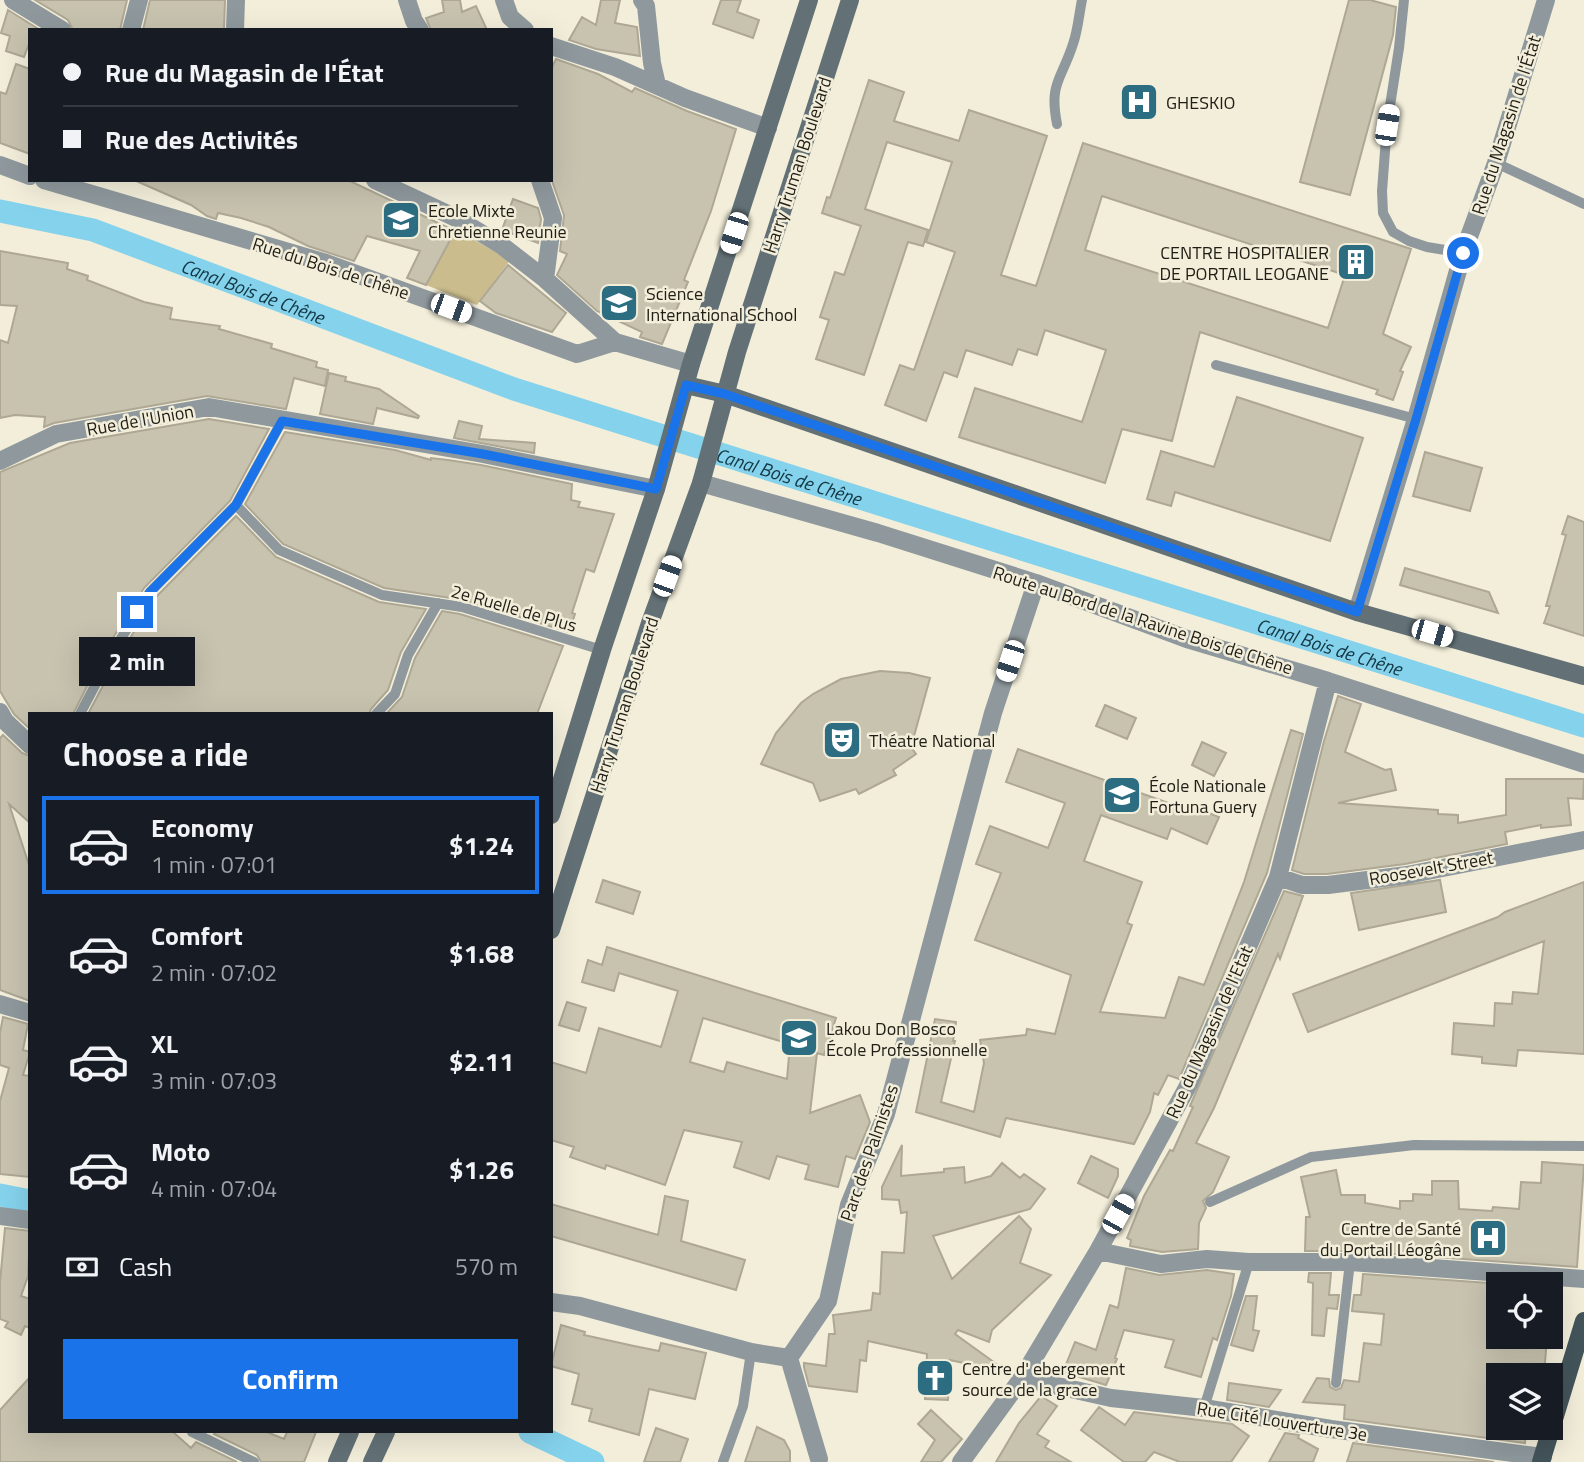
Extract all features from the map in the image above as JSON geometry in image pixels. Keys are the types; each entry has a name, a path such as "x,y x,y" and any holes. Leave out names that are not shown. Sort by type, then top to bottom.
{"main road":[{"name":"Harry Truman Boulevard","path":"553,810 656,489 691,364 809,0"},
{"name":"Harry Truman Boulevard","path":"553,924 650,623 701,483 724,399 850,0"},
{"path":"684,391 724,399 1357,612 1584,676"},
{"path":"1542,1460 1584,1321"},
{"path":"337,1462 350,1433"},
{"path":"372,1462 386,1433"}],"street":[{"path":"13,0 59,28"},
{"path":"132,28 139,0"},
{"path":"235,28 236,0"},
{"path":"407,0 418,28"},
{"path":"504,0 510,17 523,28"},
{"path":"642,0 646,6 657,85"},
{"name":"Rue du Magasin de l'État","path":"1357,612 1463,253 1496,163 1546,0"},
{"path":"553,47 615,66 768,128"},
{"path":"0,165 28,175"},
{"name":"Rue du Bois de Chêne","path":"51,182 326,263 577,354 615,342"},
{"path":"379,182 454,218 501,245 545,279 615,342 691,364"},
{"path":"541,182 553,218 545,279"},
{"name":"Rue de l'Union","path":"0,461 56,435 209,407 483,454 656,489"},
{"name":"Route au Bord de la Ravine Bois de Chêne","path":"701,483 878,533 1036,583 1187,639 1328,681 1584,764"},
{"name":"Parc des Palmistes","path":"789,1358 828,1301 849,1205 886,1114 993,713 1036,583"},
{"name":"Rue du Magasin de l'Etat","path":"961,1462 1022,1378 1098,1251 1189,1083 1278,877 1328,681"},
{"path":"0,712 28,743"},
{"name":"Roosevelt Street","path":"1278,877 1302,885 1342,883 1407,875 1584,840"},
{"path":"0,1004 28,1012"},
{"path":"0,1216 28,1220"},
{"path":"1098,1251 1161,1264 1207,1259 1350,1262 1584,1279"},
{"path":"553,1302 580,1306 751,1352 789,1358 820,1459"},
{"name":"Rue Cité Louverture 3e","path":"1022,1378 1111,1398 1204,1408 1542,1460"}],"lane":[{"path":"1057,124 1053,102 1056,84 1074,41 1082,0"},
{"path":"1404,0 1387,125 1383,212 1394,232 1409,241 1463,253"},
{"path":"1496,163 1584,204"},
{"path":"1216,365 1416,419"},
{"path":"81,712 112,653 150,592 236,505 282,421"},
{"name":"2e Ruelle de Plus","path":"236,505 279,550 382,595 461,607 603,650"},
{"path":"378,712 395,694 408,655 438,603"},
{"path":"1210,1202 1311,1157 1414,1145 1584,1146"},
{"path":"1204,1408 1250,1262"},
{"path":"1336,1383 1350,1262"},
{"path":"723,1462 743,1406 751,1352"},
{"path":"194,1433 254,1462"}],"shaded area":[{"path":"456,230 510,260 477,305 426,285"}],"building":[{"path":"35,0 127,0 120,28 72,28 68,20"},
{"path":"150,0 225,0 224,28 143,28"},
{"path":"442,0 460,0 462,12 476,6 486,28 430,28 426,18 444,12"},
{"path":"601,0 620,0 615,23 637,27 640,56 596,49 569,40 582,17 596,25"},
{"path":"721,0 741,0 737,12 759,20 753,38 713,24"},
{"path":"1349,0 1370,0 1396,7 1393,35 1350,195 1300,182"},
{"path":"8,10 37,28 28,28 28,46 24,57 6,51 10,36 1,33"},
{"path":"556,59 598,74 632,92 635,88 736,129 711,211 684,280 688,282 662,344 640,337 642,332 597,311 557,275 567,254 560,251 564,215 552,182 553,65"},
{"path":"16,64 28,68 28,153 0,143 0,92 6,94"},
{"path":"869,80 904,92 894,121 959,141 969,110 1047,136 1001,275 1036,286 1083,143 1411,249 1383,334 1411,347 1400,371 1403,372 1393,400 1376,394 1378,390 1200,332 1172,441 1122,429 1105,483 959,437 975,388 1082,422 1106,350 1045,330 1037,355 1018,349 1012,365 966,350 957,377 944,372 926,421 885,405 900,365 914,370 955,252 926,242 952,162 887,142 865,209 928,230 923,246 908,242 864,375 816,359 829,320 820,317 835,272 844,275 861,226 822,213 827,197 830,198","holes":["1102,196 1345,275 1328,328 1085,250"]},
{"path":"139,182 352,182 455,231 426,285 407,278 420,251 367,236 354,261 308,246 269,227 241,218 218,213 216,219 207,216 191,205"},
{"path":"513,199 538,208 541,219 538,243 502,230"},
{"path":"0,251 68,263 67,269 88,276 87,280 144,302 172,308 170,319 220,326 219,329 272,344 271,348 317,362 316,367 328,370 325,386 294,378 286,409 207,396 44,427 45,417 15,415 0,418 0,340 8,343 17,306 0,305"},
{"path":"508,265 566,313 552,332 496,313 480,301"},
{"path":"329,373 346,377 345,381 379,389 419,416 418,418 377,408 373,424 320,414"},
{"path":"1237,397 1363,438 1330,541 1175,492 1171,506 1147,499 1161,451 1214,467"},
{"path":"209,419 269,429 230,501 144,588 106,649 74,712 28,712 28,727 14,714 0,691 0,472 70,443"},
{"path":"459,421 482,426 479,439 535,443 534,453 454,438"},
{"path":"285,432 395,450 431,460 481,465 572,484 571,500 580,502 578,507 614,514 594,572 586,569 569,632 464,600 384,588 283,544 245,504"},
{"path":"1425,452 1482,468 1470,511 1413,496"},
{"path":"236,516 276,557 379,602 426,609 401,652 388,690 370,712 89,712 118,657 156,597"},
{"path":"1568,516 1584,522 1584,636 1544,623 1550,606 1546,606 1566,535 1562,534"},
{"path":"1405,568 1489,592 1498,613 1400,585"},
{"path":"442,611 460,614 563,646 538,712 388,712 402,697 415,658"},
{"name":"Théatre National","path":"880,671 930,678 911,747 916,754 893,770 896,775 859,794 856,789 820,801 813,783 761,764 776,733 801,703 841,679"},
{"path":"1338,696 1361,704 1345,752 1385,770 1391,769 1396,790 1338,803 1438,810 1438,814 1458,815 1458,823 1506,815 1506,779 1584,779 1583,799 1568,798 1571,825 1541,828 1541,825 1505,832 1507,844 1405,864 1327,874 1304,874 1292,870"},
{"path":"1105,705 1136,718 1127,739 1096,726"},
{"path":"1291,730 1303,734 1267,873 1179,1079 1168,1075 1158,1095 1154,1093 1150,1112 1134,1144 1006,1118 1000,1137 916,1112 935,1019 956,1022 955,1041 941,1102 974,1112 984,1063 980,1040 1026,1035 1027,1029 1055,1034 1071,975 975,940 1001,873 976,864 990,826 1048,848 1065,803 1006,782 1018,749 1185,809 1187,804 1219,817 1207,844 1171,828 1167,839 1101,815 1084,861 1142,882 1127,923 1132,925 1100,1012 1165,1018 1179,977 1204,985 1244,882"},
{"path":"3,735 28,755 28,821 9,804 28,862 28,1000 0,990 0,738"},
{"path":"1202,742 1226,753 1214,776 1192,765"},
{"path":"603,880 640,892 633,914 596,902"},
{"path":"1440,880 1446,912 1359,930 1351,893"},
{"path":"1584,882 1584,1054 1518,1050 1516,1066 1482,1063 1482,1057 1452,1054 1454,1023 1494,1026 1495,1003 1512,1004 1513,992 1538,994 1544,941 1308,1032 1293,994"},
{"path":"1284,891 1303,896 1280,959 1278,954 1214,1108 1196,1143 1229,1157 1213,1192 1203,1201 1206,1208 1199,1223 1198,1249 1162,1252 1130,1246 1131,1240 1127,1238 1144,1196 1170,1150 1173,1151"},
{"path":"607,947 836,1018 824,1055 817,1053 810,1113 860,1095 870,1122 855,1159 846,1156 838,1187 805,1179 809,1165 777,1156 769,1179 734,1167 742,1142 684,1130 665,1185 606,1165 605,1169 570,1157 574,1147 553,1141 553,1063 586,1073 599,1028 661,1047 678,991 619,973 614,991 582,982 588,960 602,965","holes":["703,1018 790,1044 787,1079 727,1062 724,1072 690,1062"]},
{"path":"567,1002 586,1008 579,1031 559,1025"},
{"path":"3,1017 28,1024 23,1050 28,1051 28,1059 23,1075 28,1076 28,1177 0,1174 0,1101 9,1068 0,1065"},
{"path":"902,1145 901,1176 944,1172 944,1169 964,1167 965,1183 991,1176 1002,1163 1020,1178 1024,1174 1045,1189 1030,1209 933,1236 952,1279 1019,1216 1031,1229 1020,1263 1051,1275 992,1330 989,1342 958,1330 955,1334 1009,1373 950,1360 948,1400 925,1399 927,1354 868,1341 866,1361 860,1360 857,1392 809,1386 804,1367 804,1363 826,1366 829,1334 835,1334 833,1315 871,1310 873,1293 880,1294 882,1252 904,1253 907,1212 901,1213 899,1200 882,1199 882,1187"},
{"path":"1091,1156 1118,1169 1118,1176 1108,1198 1078,1183"},
{"path":"1542,1162 1584,1165 1577,1267 1351,1251 1305,1251 1306,1217 1310,1217 1301,1177 1336,1170 1341,1195 1365,1195 1365,1203 1400,1209 1400,1201 1413,1201 1413,1194 1432,1195 1432,1181 1458,1181 1459,1209 1492,1211 1493,1207 1519,1209 1521,1182 1541,1183"},
{"path":"665,1196 688,1201 681,1241 745,1260 736,1290 553,1237 553,1205 658,1235"},
{"path":"5,1228 28,1231 28,1276 21,1296 28,1298 28,1327 25,1326 21,1335 5,1327 8,1322 0,1319"},
{"path":"1126,1268 1159,1275 1207,1270 1234,1274 1231,1296 1217,1340 1213,1338 1201,1377 1165,1367 1174,1340 1124,1330 1115,1358 1117,1359 1106,1385 1063,1372 1075,1342 1096,1350 1110,1305 1118,1308"},
{"path":"1309,1273 1331,1273 1329,1295 1339,1295 1337,1309 1327,1308 1324,1336 1312,1335 1313,1283 1308,1282"},
{"path":"1363,1274 1486,1283 1486,1349 1546,1349 1545,1363 1486,1363 1486,1438 1344,1419 1345,1405 1303,1402 1317,1378 1329,1379 1330,1387 1336,1390 1341,1388 1344,1380 1359,1382 1364,1343 1381,1345 1384,1314 1352,1311 1354,1295 1361,1295"},
{"path":"1246,1296 1257,1296 1253,1330 1259,1331 1253,1351 1231,1345"},
{"path":"561,1325 585,1332 584,1335 659,1351 661,1343 706,1353 695,1399 649,1389 639,1435 589,1421 592,1409 572,1404 579,1374 553,1367"},
{"path":"28,1379 28,1433 174,1433 191,1448 196,1442 237,1462 0,1462 0,1410"},
{"path":"1229,1383 1281,1390 1269,1407 1227,1400"},
{"path":"1041,1396 1057,1406 1037,1434 1049,1441 1045,1447 1071,1462 996,1462 1019,1423"},
{"path":"1099,1407 1125,1425 1134,1412 1232,1424 1249,1436 1231,1462 1180,1462 1154,1452 1145,1462 1124,1462 1081,1430"},
{"path":"931,1410 962,1439 941,1462 921,1462 935,1440 918,1424"},
{"path":"757,1427 784,1440 790,1451 790,1462 745,1462"},
{"path":"656,1428 688,1439 680,1462 644,1462"},
{"path":"269,1433 284,1439 287,1433 316,1433 304,1462 261,1462 257,1455 214,1434"},
{"path":"1285,1433 1299,1435 1298,1438 1318,1449 1313,1462 1269,1462"},
{"path":"1502,1440 1525,1440 1525,1443"},
{"path":"1353,1443 1494,1462 1347,1462"}],"waterway":[{"name":"Canal Bois de Chêne","path":"0,211 93,230 514,389 1584,726"},
{"path":"2,1195 28,1194"},
{"path":"0,1195 28,1201"},
{"path":"532,1433 593,1462"}],"place":[{"name":"GHESKIO","path":"1139,102"},
{"name":"Ecole Mixte Chretienne Reunie","path":"401,220"},
{"name":"CENTRE HOSPITALIER DE PORTAIL LEOGANE","path":"1356,262"},
{"name":"Science International School","path":"619,303"},
{"name":"Théatre National","path":"842,740"},
{"name":"École Nationale Fortuna Guery","path":"1122,795"},
{"name":"Lakou Don Bosco École Professionnelle","path":"799,1038"},
{"name":"Centre de Santé du Portail Léogâne","path":"1488,1238"},
{"name":"Centre d' ebergement source de la grace","path":"935,1378"}],"route":[{"path":"137,612 150,592 236,505 282,421 483,454 656,489 686,385 725,394 1357,612 1463,253"}]}
